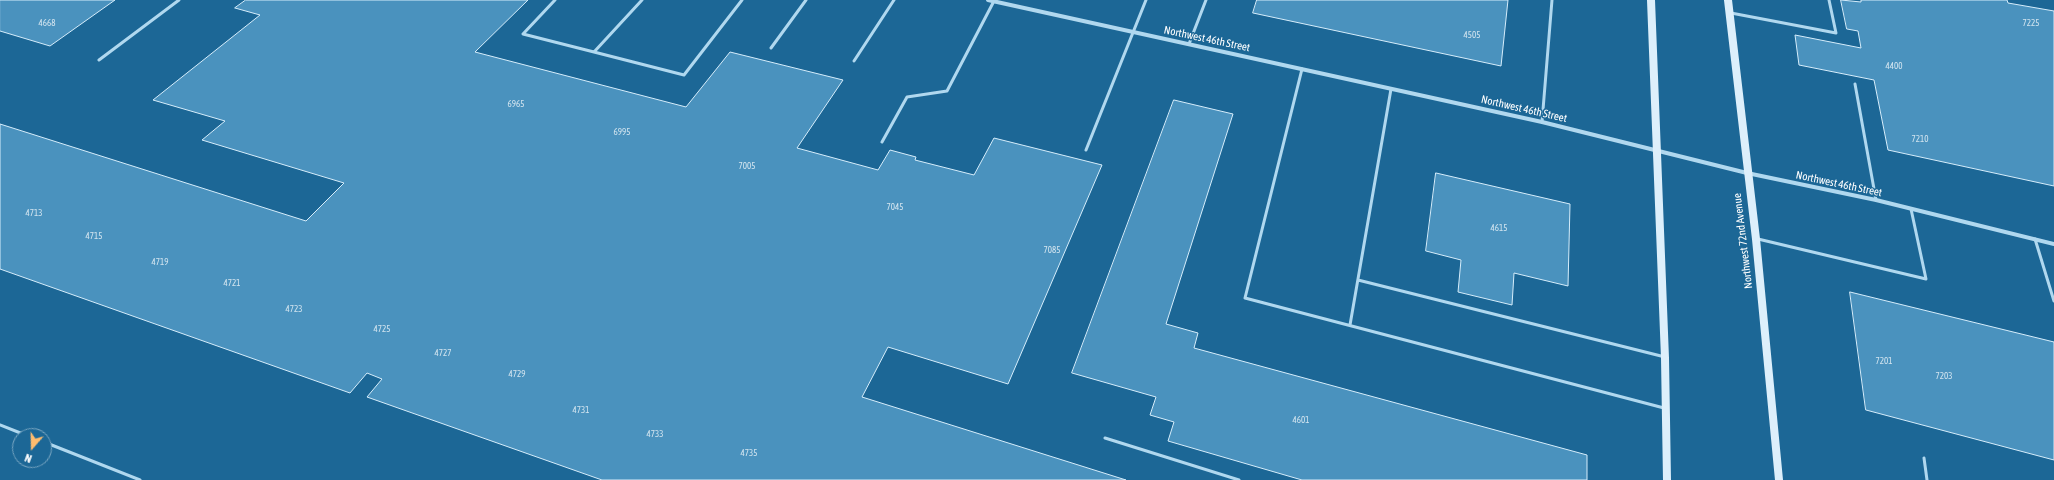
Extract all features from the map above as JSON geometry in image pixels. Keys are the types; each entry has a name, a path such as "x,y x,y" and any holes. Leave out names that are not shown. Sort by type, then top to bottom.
{"main road":[{"path":"1651,0 1665,358 1667,480"},
{"name":"Northwest 72nd Avenue","path":"1728,0 1747,173 1756,239 1779,480"}],"street":[{"name":"Northwest 46th Street","path":"988,0 1542,122 1657,149 1747,173 1876,200 2054,244"}],"lane":[{"path":"99,60 178,0"},
{"path":"555,0 523,34 684,75 742,0"},
{"path":"594,52 642,0"},
{"path":"771,48 806,0"},
{"path":"854,61 894,0"},
{"path":"1086,150 1146,0"},
{"path":"1189,44 1206,0"},
{"path":"1542,122 1552,0"},
{"path":"1729,12 1836,33 1829,0"},
{"path":"882,142 907,97 947,91 994,1"},
{"path":"1302,69 1245,298 1666,408"},
{"path":"1855,84 1876,200"},
{"path":"1350,325 1391,89"},
{"path":"1756,239 1926,279 1911,209"},
{"path":"2035,239 2054,301"},
{"path":"1358,280 1665,358"},
{"path":"0,425 12,430"},
{"path":"1105,438 1239,480"},
{"path":"52,445 140,480"},
{"path":"1924,458 1927,480"}],"building":[{"path":"0,0 115,0 50,46 0,31"},
{"path":"246,0 528,0 475,52 686,107 730,52 843,80 797,148 878,170 890,150 916,157 915,160 974,175 994,138 1102,165 1008,384 888,347 862,397 1126,480 602,480 367,397 382,379 367,373 350,393 0,269 0,124 306,221 344,183 202,140 225,121 153,100 260,15 235,8"},
{"path":"1257,0 1508,0 1501,66 1253,13"},
{"path":"1841,0 1861,2 1861,0 2007,0 2008,3 2054,11 2054,186 1888,150 1874,80 1799,65 1795,35 1861,48 1858,31 1847,29"},
{"path":"1174,100 1233,114 1166,324 1198,333 1194,348 1587,455 1587,480 1302,480 1168,441 1174,422 1150,415 1156,397 1072,373"},
{"path":"1436,173 1570,204 1568,286 1514,273 1512,305 1458,292 1461,260 1426,251"},
{"path":"1850,292 2054,342 2054,460 1866,410"}]}
